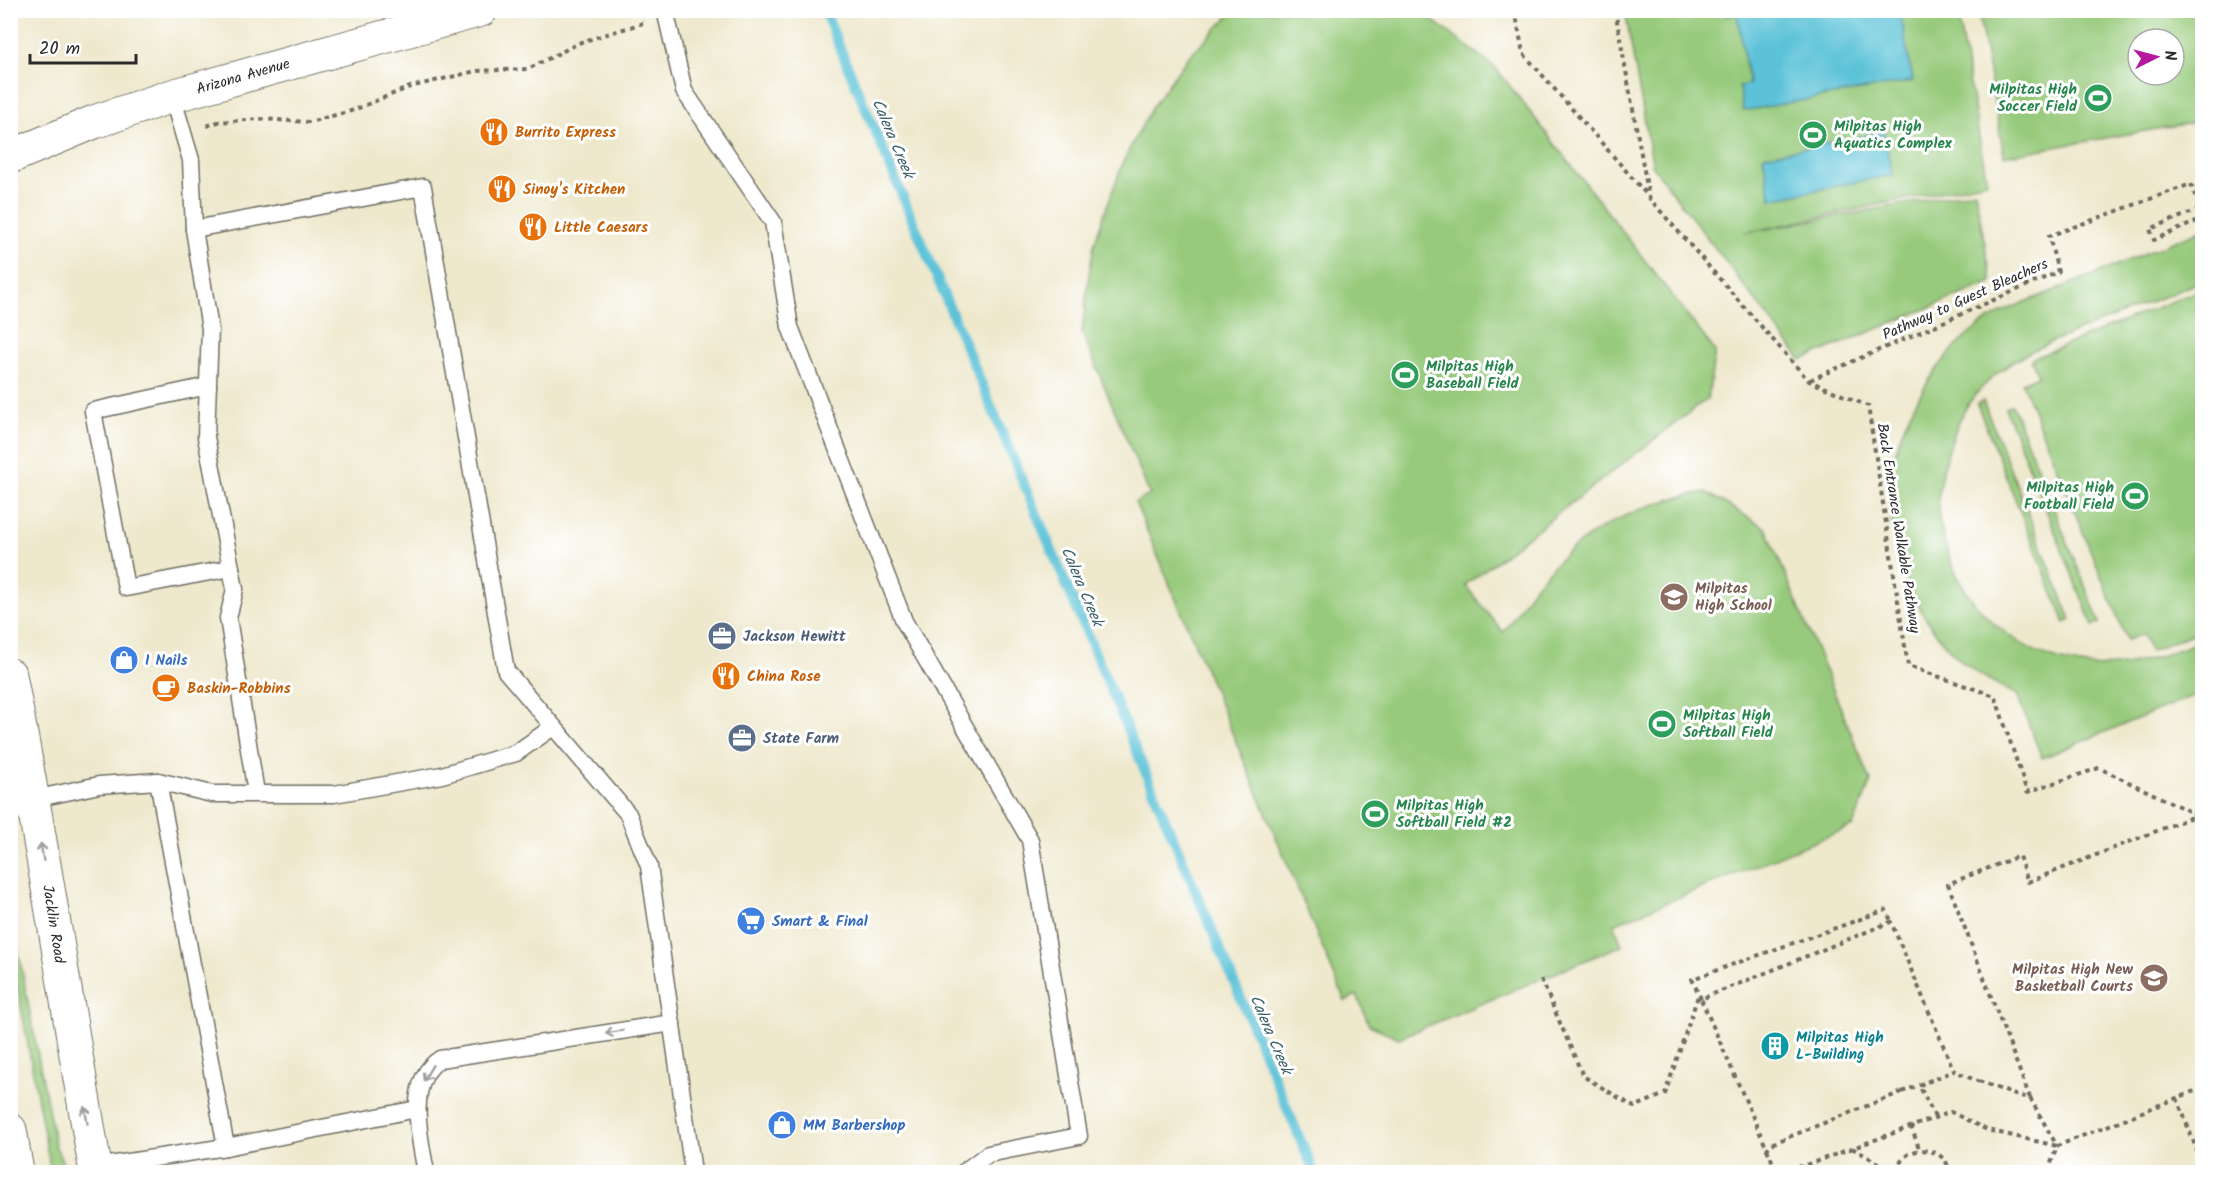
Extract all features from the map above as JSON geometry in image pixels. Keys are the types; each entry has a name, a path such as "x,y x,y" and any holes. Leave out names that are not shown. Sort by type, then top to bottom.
{"main road":[{"name":"Arizona Avenue","path":"10,157 94,122 172,96 476,11"},
{"name":"Jacklin Road","path":"10,675 22,801 72,1035 96,1170"},
{"path":"10,1130 17,1173"}],"lane":[{"path":"666,15 684,91 772,222 790,327 904,621 1030,840 1079,1136 988,1154 964,1173"},
{"path":"172,96 191,160 194,230 210,329 206,437 235,589 228,618 256,793"},
{"path":"194,230 423,187 506,671 628,814 649,866 693,1173"},
{"path":"208,386 93,411 126,588 231,568"},
{"path":"22,801 99,785 158,781 212,794 334,794 442,775 516,753 553,727"},
{"path":"158,781 226,1147"},
{"path":"426,1173 417,1109 424,1074 440,1059 672,1023"},
{"path":"96,1170 417,1109"}],"path":[{"path":"184,135 218,122 260,119 309,122 351,111 410,87 476,71 528,69 581,42 666,15 724,10"},
{"name":"Back Entrance Walkable Pathway","path":"1515,10 1523,52 1809,381 1868,405 1908,666 1995,696 2027,792 2099,768 2197,815"},
{"path":"1615,10 1649,198"},
{"name":"Pathway to Guest Bleachers","path":"1809,381 2058,272 2049,236 2191,184 2200,209 2150,229 2154,240 2202,219"},
{"path":"2048,1173 2057,1146 2031,1098 1948,884 2019,856 2028,882 2202,813"},
{"path":"1954,1071 1886,910 1692,979 1778,1173 1951,1112 1987,1130 2057,1146 2202,1088"},
{"path":"1701,999 1891,922"},
{"path":"1541,979 1583,1076 1634,1107 1665,1094 1699,993"},
{"path":"1767,1149 1771,1144 1954,1071 2015,1095 2031,1098"},
{"path":"1935,1118 1919,1085 1937,1078"},
{"path":"2177,1098 2202,1164"},
{"path":"1911,1126 1920,1151"},
{"path":"1852,1148 1897,1173 1900,1162 1905,1157 1920,1151 1931,1150 1941,1155 1948,1163 1950,1173"}],"green space":[{"path":"1234,11 1420,11 1496,68 1715,351 1708,398 1465,585 1503,632 1532,590 1554,565 1592,534 1613,522 1658,503 1706,492 1766,528 1871,781 1853,826 1614,924 1622,945 1399,1038 1369,1025 1357,995 1345,1001 1135,502 1150,495 1082,333 1094,245 1124,160 1152,107 1188,57"},
{"name":"Milpitas High Aquatics Complex","path":"1625,11 1957,11 1987,182 1744,233 1975,191 1992,282 1801,360 1653,167"},
{"name":"Milpitas High Soccer Field","path":"1978,11 2202,11 2202,121 2004,156"},
{"path":"2202,230 2202,281 2050,342 2003,369 1989,380 1966,407 1945,461 1939,488 1938,512 1950,560 1962,584 1977,605 1994,624 2015,639 2038,652 2062,661 2103,667 2147,660 2202,640 2202,692 2042,758 2017,695 1978,673 1956,656 1922,613 1910,589 1900,563 1891,509 1891,482 1897,446 1912,410 1926,385 1947,356 1974,330 2019,304"},
{"name":"Milpitas High Football Field","path":"2202,289 2202,630 2150,651 2143,634 2127,640 2022,383 2038,376 2031,359"},
{"path":"1983,401 2071,620 2065,623 1977,404"},
{"path":"2012,405 2100,623 2093,626 2005,408"},
{"path":"10,907 55,1145 67,1172 51,1172 11,951"}],"water":[{"path":"1725,11 1900,11 1913,81 1743,111 1739,86 1749,84 1737,14 1726,16"},
{"path":"1884,132 1892,175 1771,199 1763,156"}],"waterway":[{"name":"Calera Creek","path":"824,10 1314,1172"}],"place":[{"name":"Milpitas High Soccer Field","path":"2098,98"},
{"name":"Burrito Express","path":"494,132"},
{"name":"Milpitas High Aquatics Complex","path":"1813,135"},
{"name":"Sinoy's Kitchen","path":"502,189"},
{"name":"Little Caesars","path":"533,227"},
{"name":"Milpitas High Baseball Field","path":"1405,375"},
{"name":"Milpitas High Football Field","path":"2135,496"},
{"name":"Milpitas High School","path":"1674,597"},
{"name":"Jackson Hewitt","path":"722,636"},
{"name":"I Nails","path":"124,660"},
{"name":"China Rose","path":"726,676"},
{"name":"Baskin-Robbins","path":"166,688"},
{"name":"Milpitas High Softball Field","path":"1662,724"},
{"name":"State Farm","path":"742,738"},
{"name":"Milpitas High Softball Field #2","path":"1375,814"},
{"name":"Smart & Final","path":"751,921"},
{"name":"Milpitas High New Basketball Courts","path":"2154,978"},
{"name":"Milpitas High L-Building","path":"1775,1046"},
{"name":"MM Barbershop","path":"782,1125"}]}
